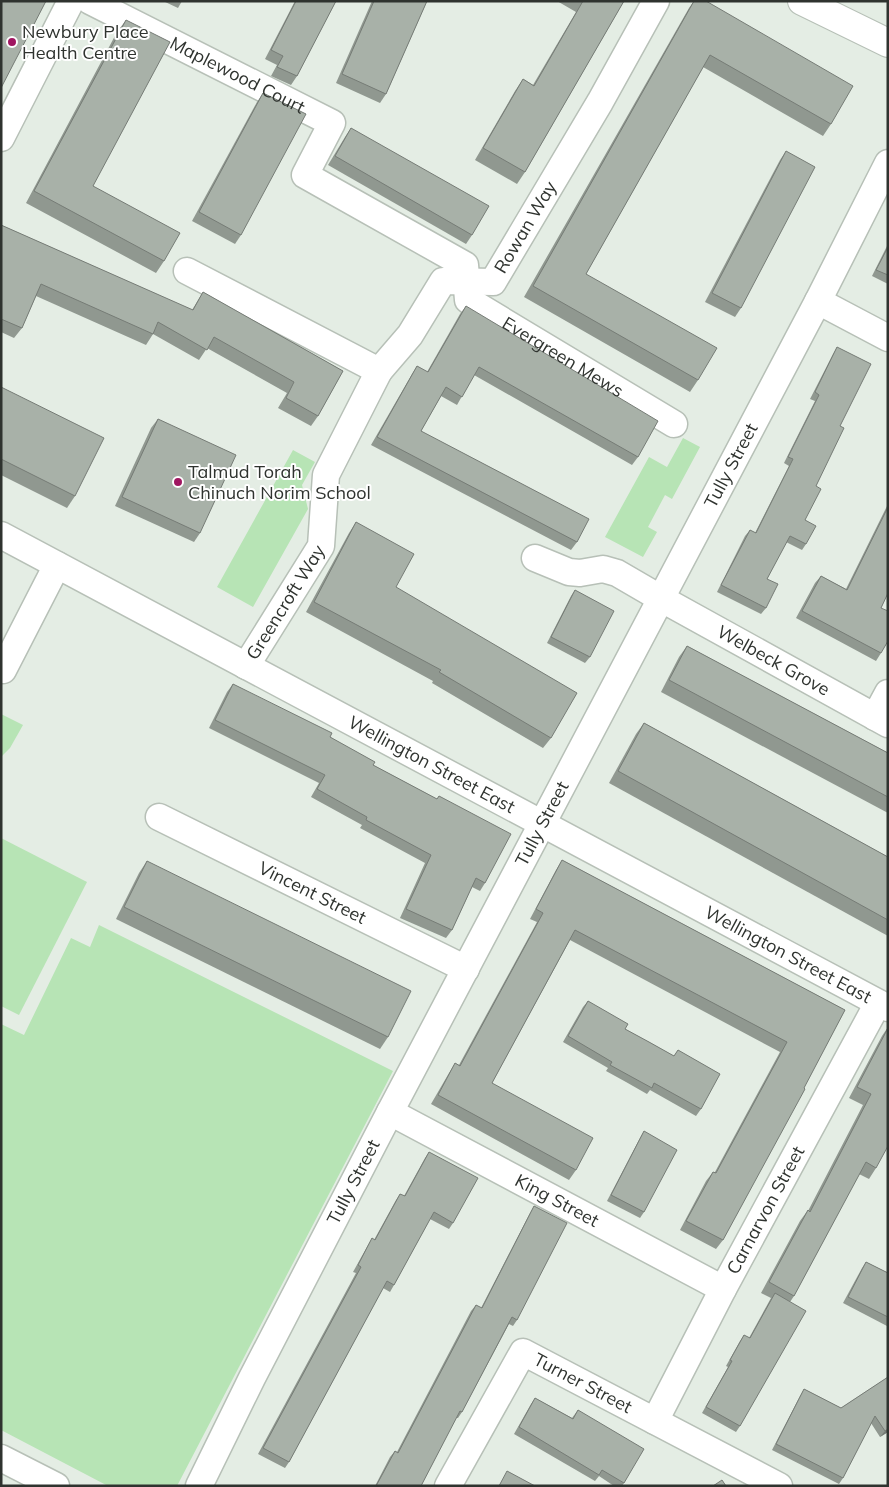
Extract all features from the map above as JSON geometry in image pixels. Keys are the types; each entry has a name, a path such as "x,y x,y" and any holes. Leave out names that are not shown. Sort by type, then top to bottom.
{"street":[{"path":"1,138 71,1"},
{"name":"Maplewood Court","path":"90,1 332,123 305,175 465,265 466,281"},
{"name":"Rowan Way","path":"379,370 410,334 443,281 493,282 600,102 656,1"},
{"path":"802,1 888,42"},
{"name":"Tully Street","path":"199,1486 256,1369 660,598 818,301 888,163"},
{"path":"187,271 379,370"},
{"name":"Evergreen Mews","path":"466,281 468,300 674,424"},
{"path":"818,301 888,338"},
{"name":"Greencroft Way","path":"246,666 321,546 326,475 379,370"},
{"name":"Wellington Street East","path":"1,535 883,1005"},
{"name":"Welbeck Grove","path":"535,558 569,572 580,573 603,569 617,573 881,720"},
{"path":"3,670 58,565"},
{"path":"881,720 888,693"},
{"name":"Vincent Street","path":"159,818 466,969"},
{"name":"Carnarvon Street","path":"655,1421 723,1289 883,1005"},
{"name":"King Street","path":"390,1112 723,1289"},
{"name":"Turner Street","path":"448,1486 523,1352 779,1486"},
{"path":"1,1458 56,1486"}],"green space":[{"path":"683,438 700,447 672,499 665,495 648,527 657,532 643,557 605,537 649,457 667,467"},
{"path":"293,450 315,462 302,485 308,509 253,607 217,587"},
{"path":"1,714 23,725 10,748 1,757"},
{"path":"1,838 87,882 19,1015 1,1006"},
{"path":"99,925 393,1071 177,1486 108,1486 1,1430 1,1024 24,1035 71,938 90,947"}],"building":[{"name":"Newbury Place Health Centre","path":"1,1 46,1 1,88"},
{"path":"296,1 336,1 297,76 277,67 283,56 271,50"},
{"path":"374,1 427,1 386,94 342,74"},
{"path":"583,1 624,1 525,172 483,148 523,79 534,86"},
{"path":"694,1 706,1 853,86 831,124 710,55 586,274 717,348 698,380 533,286"},
{"path":"126,20 170,42 93,186 180,233 164,261 34,191"},
{"path":"263,93 306,114 241,235 199,212"},
{"path":"351,128 489,206 472,235 335,156"},
{"path":"786,151 815,167 741,308 712,293"},
{"path":"1,225 193,310 203,292 343,371 318,416 286,398 294,382 214,337 207,350 158,322 153,334 41,284 22,328 1,319"},
{"path":"888,247 888,275 876,270"},
{"path":"466,306 658,421 638,457 479,367 462,397 446,387 421,431 589,519 577,542 377,437 417,366 428,372"},
{"path":"837,347 871,364 840,426 844,428 816,486 821,489 805,520 816,526 806,544 790,536 767,579 778,584 766,608 721,585 750,530 756,533 793,459 788,457 819,395 815,392"},
{"path":"1,387 104,438 75,496 1,459"},
{"path":"158,419 236,455 200,533 122,497"},
{"path":"888,507 888,593 881,608 888,611 888,641 881,653 802,611 821,576 847,590"},
{"path":"356,522 414,554 396,587 577,693 551,738 439,672 441,670 314,602"},
{"path":"575,590 614,611 590,657 551,637"},
{"path":"687,646 888,753 888,797 669,680"},
{"path":"233,684 332,733 330,737 375,762 373,765 437,799 439,796 511,834 485,883 476,878 452,930 406,909 431,855 366,820 367,817 317,789 325,775 215,720"},
{"path":"644,723 888,857 888,920 618,771"},
{"path":"562,860 845,1010 805,1089 723,1240 686,1221 713,1172 716,1173 787,1042 575,930 492,1083 593,1138 576,1170 438,1095 455,1063 460,1066 543,913 536,909"},
{"path":"147,861 411,991 388,1037 124,907"},
{"path":"588,1001 628,1024 625,1029 674,1056 678,1050 720,1074 701,1109 654,1083 652,1088 630,1076 610,1065 612,1062 568,1036"},
{"path":"888,1028 888,1146 876,1168 866,1162 794,1296 769,1282 808,1210 810,1212 871,1094 857,1087"},
{"path":"644,1131 677,1150 644,1212 611,1195"},
{"path":"429,1152 478,1178 453,1223 434,1212 394,1285 387,1281 289,1462 263,1448 361,1267 358,1265 372,1238 375,1240 400,1194 405,1196"},
{"path":"534,1206 567,1223 517,1320 512,1317 421,1486 376,1486 395,1451 398,1453 476,1305 482,1308"},
{"path":"866,1262 888,1273 888,1317 848,1297"},
{"path":"775,1293 806,1311 740,1426 706,1407 732,1361 730,1360 744,1335 750,1338"},
{"path":"888,1377 888,1429 885,1431 875,1416 843,1478 776,1444 804,1389 841,1408"},
{"path":"535,1398 573,1419 578,1410 644,1449 624,1483 602,1470 599,1475 519,1427"},
{"path":"507,1471 535,1486 499,1486"},
{"path":"722,1480 726,1486 713,1486"}],"place":[{"name":"Newbury Place Health Centre","path":"12,42"},
{"name":"Talmud Torah Chinuch Norim School","path":"178,482"}]}
